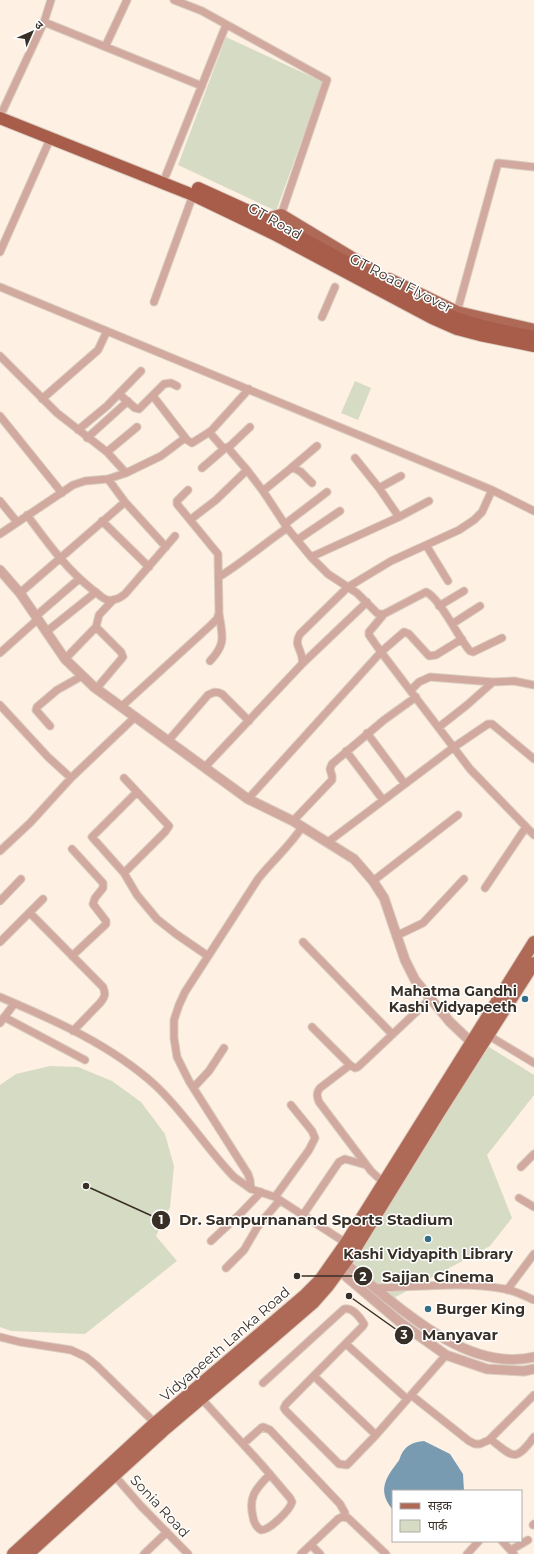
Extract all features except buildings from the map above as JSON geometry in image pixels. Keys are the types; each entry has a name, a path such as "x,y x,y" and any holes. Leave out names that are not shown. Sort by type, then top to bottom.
{"highway":[{"name":"GT Road","path":"1,112 51,137 194,191 263,223"},
{"name":"GT Road","path":"1,112 166,175 194,191"},
{"name":"GT Road Flyover","path":"263,223 278,225 448,315 482,326 534,336"},
{"name":"GT Road Flyover","path":"278,225 432,318 457,329 480,336 534,346"}],"main road":[{"name":"GT Road","path":"263,223 278,225 457,312 534,330"},
{"name":"GT Road","path":"263,223 273,239 430,321 455,332 481,339 534,349"},
{"name":"Vidyapeeth Lanka Road","path":"13,1554 66,1504 198,1394 339,1263 483,1033 534,942"},
{"name":"Vidyapeeth Lanka Road","path":"339,1263 346,1243 471,1042 483,1033 534,963"},
{"name":"Vidyapeeth Lanka Road","path":"28,1554 114,1475 159,1427"}],"street":[{"path":"1,112 44,22 51,0"},
{"path":"105,47 127,0"},
{"path":"174,0 202,11 327,80 278,225"},
{"path":"44,22 202,86"},
{"path":"166,175 226,25"},
{"path":"0,252 51,137"},
{"path":"457,312 498,163 534,167"},
{"path":"154,302 194,191"},
{"path":"0,287 492,490 534,511"},
{"path":"322,317 334,287"},
{"path":"42,399 98,350 107,331"},
{"path":"0,356 42,399 87,438 107,452 126,472"},
{"path":"78,430 120,394 141,371"},
{"path":"120,394 137,410 164,384 171,383 177,386"},
{"path":"153,396 185,438 192,444 209,432 249,389"},
{"path":"87,438 128,401"},
{"path":"0,416 62,493"},
{"path":"107,452 137,427"},
{"path":"202,468 250,427"},
{"path":"209,432 247,470 286,526 311,557 328,574 367,602 377,613 384,614"},
{"path":"0,534 73,485 85,481 108,479 126,472 161,456 185,438"},
{"path":"263,491 317,446"},
{"path":"355,458 379,488 399,517"},
{"path":"290,469 297,468 312,483"},
{"path":"190,520 216,500 247,470"},
{"path":"379,488 401,476"},
{"path":"108,479 125,502 166,547"},
{"path":"188,490 177,501 177,504 218,554 219,613 222,642 221,647 210,661"},
{"path":"302,664 303,659 297,645 297,639 300,634 348,587 391,562 459,530 474,520 482,512 492,490"},
{"path":"219,577 236,567 327,492"},
{"path":"0,501 16,522"},
{"path":"311,557 399,517 429,501"},
{"path":"20,593 125,502"},
{"path":"297,540 340,511"},
{"path":"27,515 60,558 79,579 104,599 113,600 121,598 175,536"},
{"path":"102,521 149,567"},
{"path":"426,545 448,581"},
{"path":"0,570 20,593 65,659 96,689 248,799 293,821 354,859 373,881 384,898 405,960 415,980 430,1000 471,1042"},
{"path":"0,653 79,579"},
{"path":"439,606 464,591"},
{"path":"46,632 96,592"},
{"path":"502,638 473,652 468,650 439,606 429,593 426,592 384,614 369,632 369,635 381,652 470,769 534,835"},
{"path":"65,659 96,627 99,615 113,600"},
{"path":"205,767 302,664 367,602"},
{"path":"452,624 480,606"},
{"path":"121,707 211,625 217,619 219,613"},
{"path":"96,627 121,652 124,657 96,689"},
{"path":"248,799 381,652 404,632 408,634 429,656 436,655 462,639"},
{"path":"50,726 36,710 37,706 57,690 82,676"},
{"path":"411,690 419,682 430,677 493,682 514,681 534,685"},
{"path":"439,727 493,682"},
{"path":"168,741 208,695 216,691 222,694 249,721"},
{"path":"293,821 332,780 330,766 367,733 416,697"},
{"path":"0,705 48,757 70,778"},
{"path":"0,851 3,843 30,823 70,778 135,717"},
{"path":"328,842 484,726 492,724 534,759"},
{"path":"367,733 405,784"},
{"path":"346,751 383,800"},
{"path":"124,778 169,826 166,832 124,873"},
{"path":"137,792 92,837 124,873 137,895 157,920 208,956"},
{"path":"373,881 458,815"},
{"path":"251,1189 248,1174 194,1088 178,1057 174,1038 174,1020 185,992 262,874 289,846 302,827"},
{"path":"485,888 526,827"},
{"path":"72,849 103,883 103,888 95,898 93,904 106,921 103,927 72,956"},
{"path":"0,901 21,879"},
{"path":"396,936 423,923 464,879"},
{"path":"0,942 43,899"},
{"path":"30,913 103,987 106,993 100,1003 73,1031"},
{"path":"303,942 392,1034"},
{"path":"0,997 73,1031 111,1052 131,1066 156,1086 229,1172 242,1184 277,1199 346,1243"},
{"path":"312,1026 350,1065 355,1068 361,1066 392,1034 430,1000"},
{"path":"14,1004 2,1020 85,1060"},
{"path":"483,1033 534,1063"},
{"path":"194,1088 204,1077 224,1048"},
{"path":"350,1065 320,1088 316,1096 366,1164 384,1183"},
{"path":"226,1268 248,1245 258,1226 309,1150 314,1138 312,1131 291,1105"},
{"path":"521,1167 534,1154"},
{"path":"303,1215 342,1160 345,1159 366,1164"},
{"path":"211,1241 261,1192"},
{"path":"519,1198 534,1208"},
{"path":"507,1290 534,1254"},
{"path":"339,1263 376,1288 410,1316 463,1348 485,1356 504,1359 525,1359 534,1357"},
{"path":"339,1263 401,1323 446,1355 487,1369 524,1371 534,1369"},
{"path":"376,1288 489,1286 507,1290 534,1300"},
{"path":"263,1383 344,1309 348,1308 361,1320 364,1324 361,1329 286,1404 284,1408 339,1464 343,1465 349,1463 376,1435 446,1355"},
{"path":"0,1337 20,1342 71,1350 86,1357 159,1427"},
{"path":"346,1344 409,1397 475,1444 480,1444 490,1438 534,1395"},
{"path":"314,1376 376,1435"},
{"path":"198,1394 270,1474 292,1502 289,1509 269,1528 261,1530 254,1523 251,1500 256,1490 270,1474"},
{"path":"243,1444 261,1428 263,1427 270,1430 340,1504 345,1517 386,1554"},
{"path":"490,1438 509,1453 514,1455 522,1453 534,1437"},
{"name":"Sonia Road","path":"114,1475 141,1506 188,1554"},
{"path":"301,1554 338,1519 345,1517"},
{"path":"144,1554 167,1532"},
{"path":"503,1542 512,1552 528,1540"},
{"path":"466,1554 478,1542"},
{"path":"311,1545 320,1554"}],"green space":[{"path":"226,37 323,82 276,211 178,165"},
{"path":"355,381 371,388 358,420 341,413"},
{"path":"489,1047 534,1075 534,1095 487,1155 512,1218 490,1246 392,1299 347,1257"},
{"path":"50,1066 78,1067 112,1081 141,1102 165,1134 174,1166 170,1207 156,1236 177,1261 85,1334 11,1331 0,1327 0,1085 16,1074"}],"water":[{"path":"424,1441 450,1454 463,1474 464,1490 392,1490 392,1509 385,1497 384,1486 392,1469 405,1449 416,1442"}],"place":[{"name":"Mahatma Gandhi Kashi Vidyapeeth","path":"525,999"},
{"name":"Dr. Sampurnanand Sports Stadium","path":"86,1186"},
{"name":"Kashi Vidyapith Library","path":"428,1239"},
{"name":"Sajjan Cinema","path":"297,1276"},
{"name":"Manyavar","path":"349,1296"},
{"name":"Burger King","path":"428,1309"}]}
